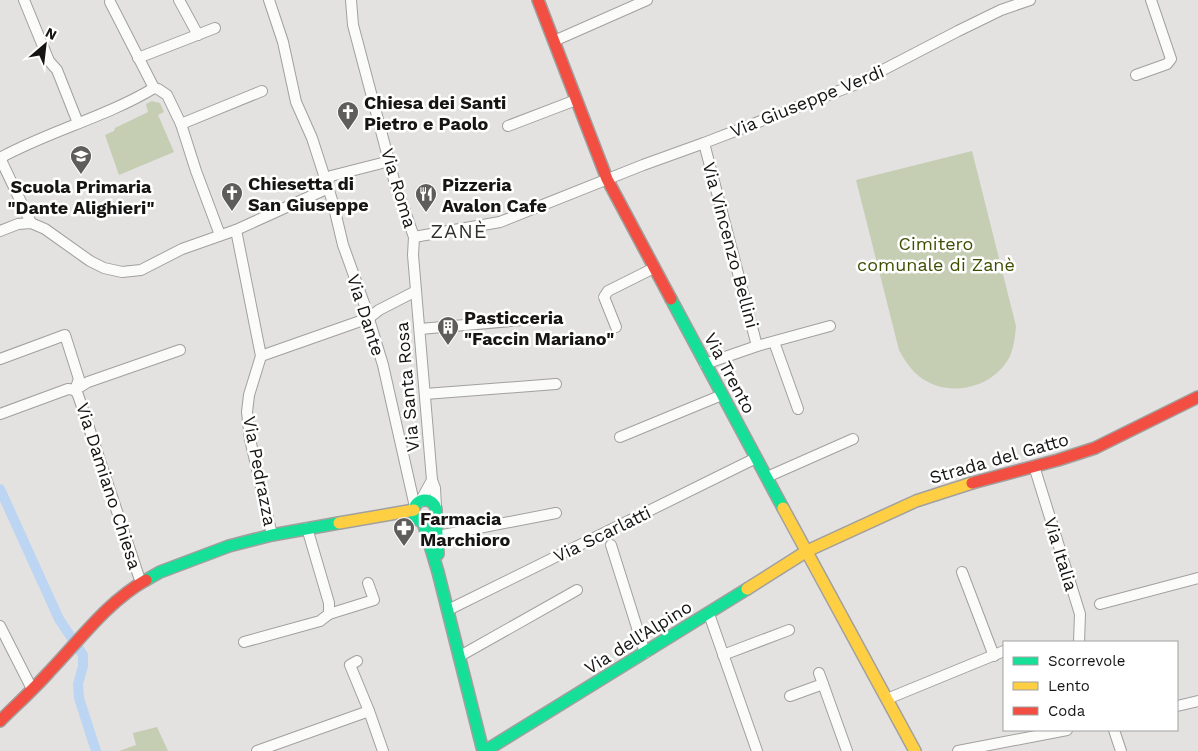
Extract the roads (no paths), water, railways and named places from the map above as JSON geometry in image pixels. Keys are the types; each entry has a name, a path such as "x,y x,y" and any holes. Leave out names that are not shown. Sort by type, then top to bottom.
{"street":[{"path":"24,0 49,61 56,70 78,122"},
{"path":"179,0 198,35"},
{"name":"Via Dante","path":"269,0 283,42 296,102 312,138 343,245 382,365 417,511"},
{"name":"Via Roma","path":"351,0 353,25 394,180 414,237 416,291"},
{"name":"Via Trento","path":"538,0 607,179 915,751"},
{"path":"554,41 647,0"},
{"name":"Via Giuseppe Verdi","path":"414,237 500,222 854,85 1001,10 1030,0"},
{"path":"1136,75 1167,64 1171,59 1151,0"},
{"path":"110,2 154,88 167,95 181,124 220,235"},
{"path":"138,58 216,28"},
{"path":"31,223 0,158 154,88"},
{"path":"181,124 262,91"},
{"path":"508,126 576,100"},
{"name":"Via Vincenzo Bellini","path":"704,143 757,346"},
{"path":"0,231 18,224 31,223 45,229 90,261 104,268 122,272 141,270 182,248 236,230 322,192 331,176 390,161"},
{"name":"Via Pedrazza","path":"236,230 261,356 249,395 247,412 250,439 272,535"},
{"path":"616,327 604,297 608,290 654,268"},
{"path":"261,356 368,318 379,310 416,291"},
{"name":"Via Santa Rosa","path":"416,291 432,480 435,488 438,572"},
{"path":"420,329 534,319"},
{"name":"Via Vincenzo Bellini","path":"705,364 757,346 830,326"},
{"path":"0,359 65,334 79,379 75,390"},
{"name":"Via Vincenzo Bellini","path":"774,342 798,409"},
{"path":"0,414 68,389 75,390 88,382 180,350"},
{"path":"425,394 556,384"},
{"name":"Via Damiano Chiesa","path":"75,390 141,583"},
{"path":"620,438 722,395"},
{"name":"Strada del Gatto","path":"808,551 916,501 952,488 1095,448 1198,396"},
{"path":"767,477 853,439"},
{"name":"Via Scarlatti","path":"448,610 756,458"},
{"name":"Via Italia","path":"1034,466 1080,614 1079,641"},
{"path":"417,511 432,480"},
{"path":"0,721 110,607 122,596 160,572 230,546 272,535 417,511 427,500 434,504 436,511 432,520 417,511"},
{"name":"Via Santa Rosa","path":"417,511 438,572 484,751"},
{"path":"438,536 556,513"},
{"path":"307,528 329,603 329,614"},
{"path":"611,545 645,653"},
{"name":"Via dell'Alpino","path":"484,751 709,614 808,551"},
{"path":"962,572 994,656"},
{"path":"1100,604 1198,578"},
{"path":"244,642 320,621 329,614 374,600 368,583"},
{"path":"460,656 577,590"},
{"path":"709,614 757,751"},
{"path":"0,626 32,689"},
{"path":"723,655 789,630"},
{"path":"887,699 1003,652"},
{"path":"357,661 350,665 383,751"},
{"path":"819,673 847,751"},
{"path":"790,696 823,684"},
{"path":"1178,706 1198,701"},
{"path":"257,751 369,711"},
{"path":"958,751 1062,731"},
{"path":"1114,731 1121,751"}],"waterway":[{"path":"0,489 59,619 83,655 83,666 78,684 79,698 96,751"}],"place":[{"name":"Chiesa dei Santi Pietro e Paolo","path":"348,131"},
{"name":"Scuola Primaria \"Dante Alighieri\"","path":"81,175"},
{"name":"Chiesetta di San Giuseppe","path":"232,212"},
{"name":"Pizzeria Avalon Cafe","path":"426,213"},
{"name":"Pasticceria \"Faccin Mariano\"","path":"448,346"},
{"name":"Farmacia Marchioro","path":"404,547"}],"district":[{"name":"ZANÈ","path":"459,231"}],"park label":[{"name":"Cimitero comunale di Zanè","path":"936,253"}]}
